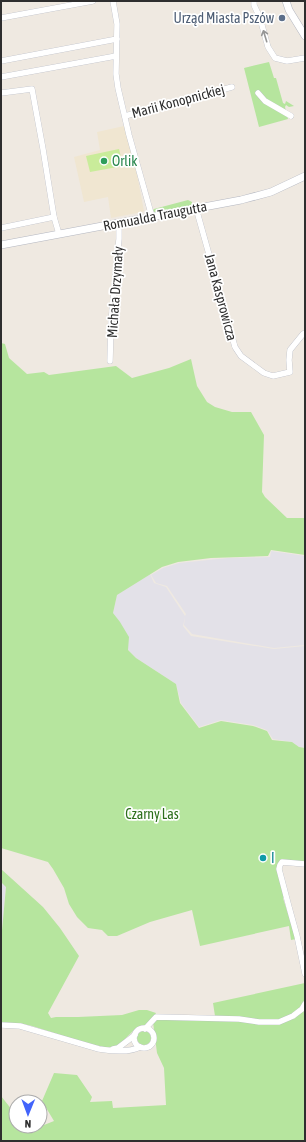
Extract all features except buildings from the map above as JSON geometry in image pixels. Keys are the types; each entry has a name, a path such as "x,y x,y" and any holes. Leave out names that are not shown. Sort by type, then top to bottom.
{"street":[{"path":"1,18 93,1"},
{"name":"Marii Konopnickiej","path":"113,1 116,16 117,39 116,74 124,116 152,217"},
{"path":"254,1 268,47 275,58 287,60 305,58"},
{"path":"286,1 289,10 305,36"},
{"path":"1,61 117,39"},
{"path":"1,77 116,56"},
{"name":"Marii Konopnickiej","path":"124,116 232,87"},
{"path":"1,93 32,89 54,217 59,234"},
{"path":"258,93 265,101 290,116"},
{"name":"Romualda Traugutta","path":"1,245 241,200 271,192 305,176"},
{"name":"Jana Kasprowicza","path":"196,208 235,347 241,356 268,375 273,376 290,372 290,350 305,333"},
{"path":"1,228 54,217"},
{"name":"Michała Drzymały","path":"110,361 111,322 119,239 119,224"},
{"path":"305,864 282,862 279,869 297,936 305,974"},
{"path":"109,1051 118,1048 140,1030 145,1029 156,1016 279,1022 293,1016 302,1009 305,1004"},
{"path":"1,1025 20,1026 109,1051 136,1050 140,1047"},
{"path":"135,1035 134,1040 136,1043 140,1047 147,1048 152,1044 154,1038 152,1032 145,1029"}],"shaded area":[{"path":"124,126 131,143 144,211 111,218 108,197 84,202 74,157 100,150 97,132"},
{"path":"271,551 305,556 305,645 274,648 192,634 184,625 185,617 183,626 191,636 274,649 305,646 305,748 299,747 292,742 273,739 267,730 253,725 221,720 199,727 181,703 176,684 136,658 128,650 113,613 117,595 150,574 154,583 166,587 185,616 186,614 167,586 156,583 151,575 163,568 179,563 228,558 270,557"},
{"path":"1,882 6,886 1,941"}],"green space":[{"path":"269,62 274,78 276,78 283,103 285,104 286,101 294,106 289,107 286,105 285,107 288,119 259,127 244,68"},
{"name":"Orlik","path":"119,149 123,166 90,172 86,156"},
{"path":"188,200 192,202 192,206 155,213 153,210 154,209"},
{"name":"Czarny Las","path":"1,343 5,344 9,358 27,374 44,372 49,375 116,366 132,378 169,368 191,359 197,386 207,402 215,407 232,412 251,412 264,435 262,492 265,497 287,518 305,518 305,555 271,550 268,556 211,558 178,562 162,567 117,595 113,613 129,637 128,650 136,658 176,684 180,703 199,728 221,721 253,726 267,731 272,740 292,742 299,747 305,748 305,864 281,863 286,896 283,898 296,939 291,940 289,926 200,946 192,910 150,922 117,936 108,936 102,930 88,928 77,917 69,904 64,888 48,862 1,848"},
{"path":"1,869 43,907 60,928 79,956 48,1013 51,1018 122,1015 139,1010 147,1010 156,1013 144,1026 135,1029 119,1045 108,1048 86,1043 32,1026 19,1023 1,1023 1,941 6,887 1,882"},
{"path":"305,983 305,1141 1,1141 1,1096 8,1105 8,1134 48,1134 48,1123 54,1121 48,1111 48,1094 45,1094 54,1073 77,1075 92,1097 90,1102 112,1101 113,1108 166,1105 164,1068 157,1053 153,1022 158,1018 215,1016 213,1003"},
{"path":"141,1031 147,1031 151,1035 151,1041 147,1045 141,1045 137,1041 137,1035"}],"place":[{"name":"Urząd Miasta Pszów","path":"282,18"},
{"name":"Orlik","path":"104,161"},
{"name":"I","path":"263,858"}]}
